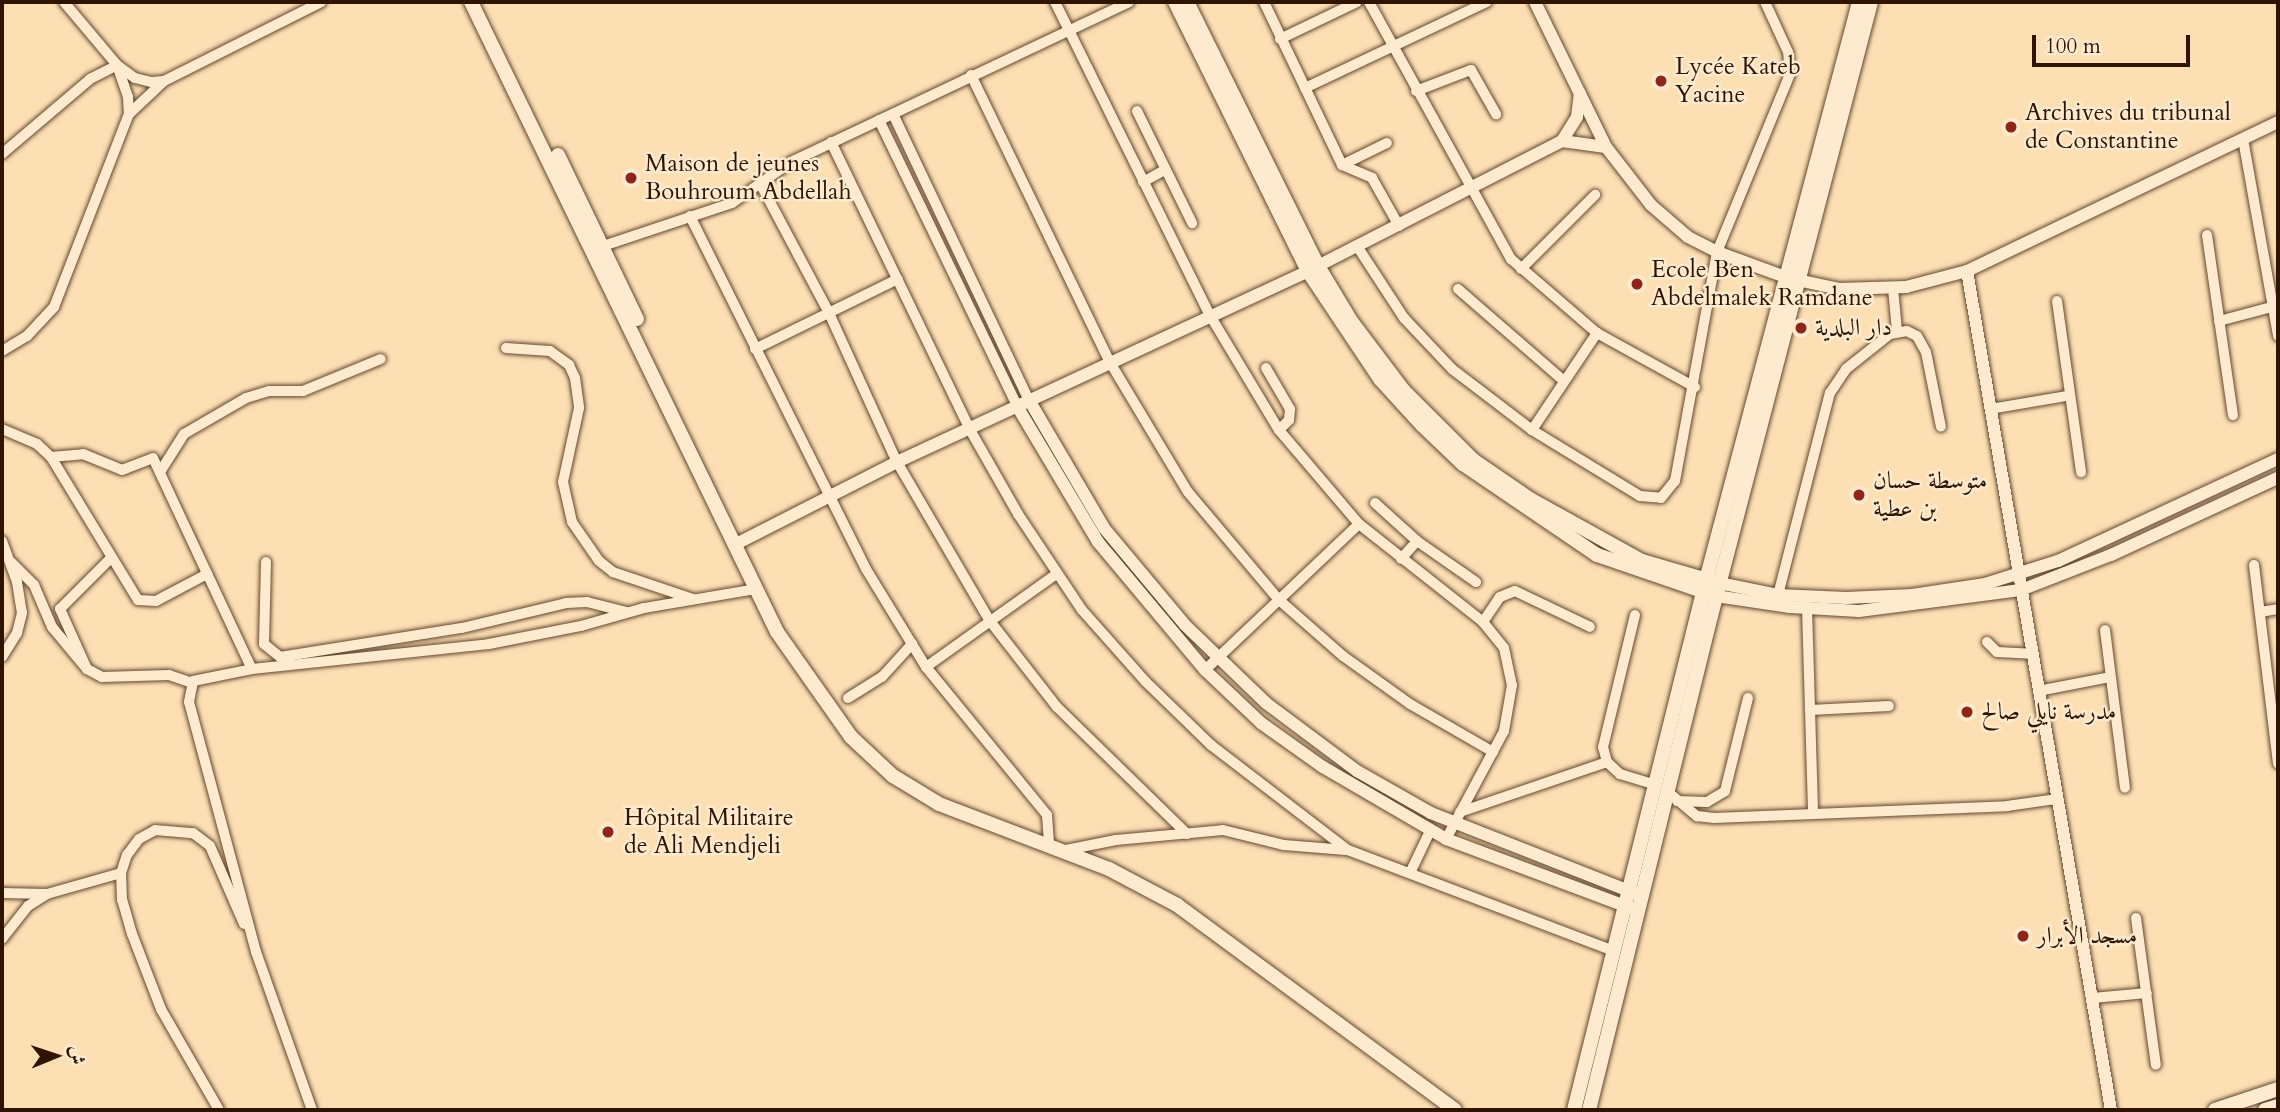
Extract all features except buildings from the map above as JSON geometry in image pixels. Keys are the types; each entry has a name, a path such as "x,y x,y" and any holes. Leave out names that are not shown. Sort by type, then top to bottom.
{"main road":[{"path":"471,2 756,589 806,678 880,765 939,804 1109,869 1177,905 1455,1110"},
{"path":"482,2 603,246 733,522 736,544"},
{"path":"1175,2 1313,269 1404,391 1474,460 1596,539 1642,561 1711,588"},
{"path":"1187,2 1313,269"},
{"path":"1794,280 1859,2"},
{"path":"1574,1110 1626,906 1637,894 1667,793 1711,588 1794,280 1873,6"},
{"path":"1589,1110 1640,911 1637,894"},
{"path":"2215,1110 2278,1089"},
{"path":"2265,1110 2278,1105"}],"street":[{"path":"64,2 117,65 135,78 164,81"},
{"path":"129,114 164,81 321,2"},
{"path":"1055,2 1211,317 1279,430 1359,524 1483,622 1504,648 1512,685 1504,732 1446,839"},
{"path":"603,246 724,207 761,185 791,162 1129,2"},
{"path":"1264,2 1342,165 1372,178 1399,226"},
{"path":"1280,39 1357,2"},
{"path":"1369,2 1494,235 1521,270 1597,332 1695,387"},
{"path":"1305,88 1393,47 1468,6 1487,2"},
{"path":"1535,2 1606,147 1659,212 1688,237 1717,252 1794,280 1839,289 1893,288 1967,271 2278,122"},
{"path":"1357,246 1427,345 1532,430 1640,496 1661,498 1675,481 1695,387 1717,252 1790,74 1788,52 1765,2"},
{"path":"2,351 37,327 61,296 129,114 128,97 117,65"},
{"path":"2,154 90,79 117,65"},
{"path":"1416,91 1471,70 1496,114"},
{"path":"971,75 1111,364 1188,492 1278,599 1343,656 1410,704 1493,752"},
{"path":"736,544 897,462 1313,269 1399,226 1469,186 1562,141 1577,117 1580,93"},
{"path":"1137,111 1192,223"},
{"path":"893,114 1029,400 1104,528 1217,659 1305,735 1381,785 1453,824 1637,894"},
{"path":"879,120 1017,406 1098,542 1205,670 1261,723 1313,760 1430,831 1640,911"},
{"path":"2244,139 2278,336"},
{"path":"1562,141 1606,147"},
{"path":"831,142 969,428 1055,575 1138,674 1211,745 1348,850"},
{"path":"1342,165 1387,143"},
{"path":"1143,182 1165,170"},
{"path":"761,185 829,313 897,462 990,621 1057,706 1187,834"},
{"path":"1521,270 1595,195"},
{"path":"690,216 827,497 926,667 1047,815 1054,849 1116,840 1237,830 1284,845 1348,850 1614,951"},
{"path":"2207,235 2233,415"},
{"path":"1967,271 2111,1110"},
{"path":"755,349 898,279"},
{"path":"1893,288 1897,331"},
{"path":"1458,289 1564,381"},
{"path":"2057,301 2067,396 2081,472"},
{"path":"2220,321 2273,307"},
{"path":"1778,595 1833,386 1860,356 1897,331 1907,331 1922,342 1941,427"},
{"path":"1532,430 1597,332"},
{"path":"506,348 550,351 569,365 575,378 579,408 563,482 572,522 593,552 613,572 693,599"},
{"path":"160,472 184,434 246,398 314,387 381,359"},
{"path":"1266,368 1290,409 1289,420 1279,430"},
{"path":"1990,410 2067,396"},
{"path":"2,429 37,444 51,457 134,598 146,603 207,574"},
{"path":"51,457 77,453 122,470 137,467 150,456 160,472 252,669"},
{"path":"1711,588 1778,595 1912,595 2018,574 2058,561 2278,459"},
{"path":"1711,588 1807,608 1899,608 2021,590 2112,555 2278,478"},
{"path":"1376,503 1417,541 1476,582"},
{"path":"1205,670 1359,524"},
{"path":"2,541 11,562 22,613 18,633 2,657"},
{"path":"1401,559 1417,541"},
{"path":"86,669 60,609 110,559"},
{"path":"11,562 34,585 52,627 86,669 102,677 160,675 192,683 252,669 489,644 629,612 756,589"},
{"path":"266,562 264,644 280,657 462,628 566,603 587,602 629,612"},
{"path":"2254,565 2278,764"},
{"path":"926,667 1055,575"},
{"path":"1483,622 1500,597 1515,591 1590,627"},
{"path":"1807,608 1813,813"},
{"path":"2260,612 2278,609"},
{"path":"1634,615 1603,740 1607,762 1620,774 1667,793 1707,802 1725,791 1748,698"},
{"path":"2105,630 2125,788"},
{"path":"1987,642 1997,652 2031,654"},
{"path":"848,698 882,677 912,644"},
{"path":"2038,691 2110,677"},
{"path":"192,683 189,702 256,952"},
{"path":"1810,710 1889,706"},
{"path":"1460,812 1607,762"},
{"path":"1667,793 1706,817 2007,806 2056,799"},
{"path":"219,1110 161,1009 122,900 121,873 139,839 155,830 193,832 210,846 223,870 256,952 313,1110"},
{"path":"1410,873 1430,831"},
{"path":"2,939 28,906 47,894 121,873"},
{"path":"2,893 47,894"},
{"path":"2136,918 2156,1065"},
{"path":"2093,998 2147,993"}],"place":[{"name":"Lycée Kateb Yacine","path":"1661,81"},
{"name":"Archives du tribunal de Constantine","path":"2011,127"},
{"name":"Maison de jeunes Bouhroum Abdellah","path":"631,178"},
{"name":"Ecole Ben Abdelmalek Ramdane","path":"1637,284"},
{"name":"دار البلدية","path":"1801,328"},
{"name":"متوسطة حسان بن عطية","path":"1859,495"},
{"name":"مدرسة نايلي صالح","path":"1967,712"},
{"name":"Hôpital Militaire de Ali Mendjeli","path":"608,832"},
{"name":"مسجد الأبرار","path":"2023,936"}]}
